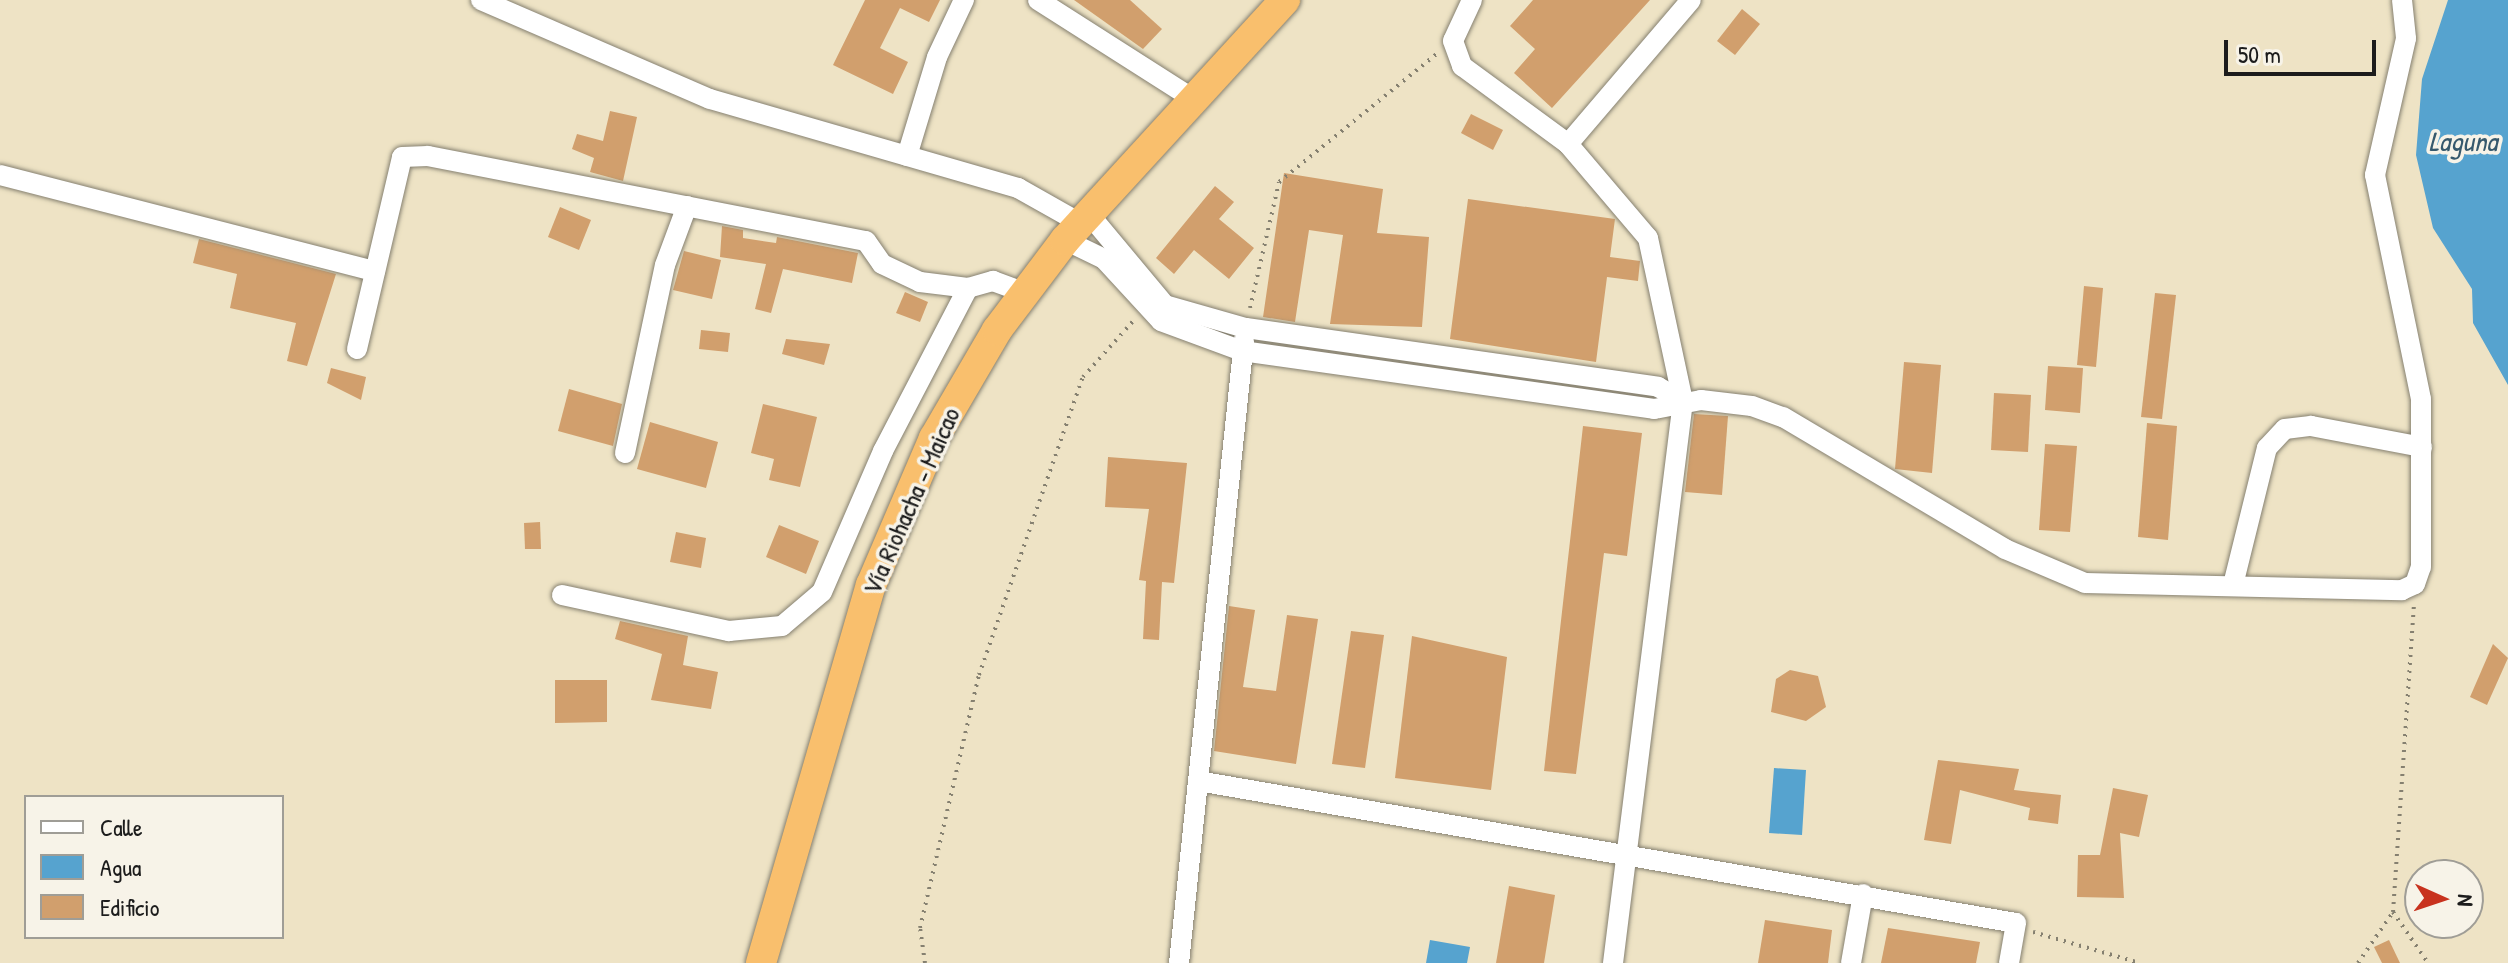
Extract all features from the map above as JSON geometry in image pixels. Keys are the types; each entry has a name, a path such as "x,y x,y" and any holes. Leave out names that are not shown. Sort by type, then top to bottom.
{"highway":[{"name":"Vía Riohacha - Maicao","path":"761,963 871,585 934,438 1024,292 1192,98 1285,0"}],"street":[{"path":"481,0 710,99 1018,188 1078,226 1165,305 1246,328 1658,387 1683,401"},
{"path":"907,156 937,57 964,0"},
{"path":"1038,0 1192,98"},
{"path":"1472,0 1453,41 1462,66 1568,144 1648,238 1683,401 1613,963"},
{"path":"1568,144 1691,0"},
{"path":"1078,226 1110,252 1161,321 1242,351 1654,409 1683,401 1752,406 1783,417 2005,549 2085,583 2402,590 2415,584 2422,447 2417,372 2375,175 2406,38 2402,0"},
{"path":"357,349 402,157 428,156 866,241 882,264 920,282 968,288 993,281 1024,292"},
{"path":"0,175 375,271"},
{"path":"625,453 665,265 687,206"},
{"path":"562,595 729,631 782,626 822,592 883,451 968,288"},
{"path":"1179,963 1246,328"},
{"path":"2233,585 2267,448 2285,429 2311,426 2422,447"},
{"path":"1198,781 1863,894 2016,923 2009,963"},
{"path":"1851,963 1863,894"}],"path":[{"path":"1246,328 1279,182 1453,41"},
{"path":"925,963 920,928 979,675 1083,377 1147,306"},
{"path":"2358,963 2393,912 2415,584"},
{"path":"2393,912 2428,963"},
{"path":"2031,932 2140,963"}],"water":[{"name":"Laguna","path":"2448,0 2508,0 2508,385 2473,323 2472,289 2433,228 2416,155 2422,79"},
{"path":"1774,768 1806,770 1802,835 1769,833"},
{"path":"1430,940 1470,947 1467,963 1426,963"}],"building":[{"path":"865,0 940,0 929,22 900,8 880,48 908,62 893,94 833,65"},
{"path":"1074,0 1130,0 1162,29 1143,49"},
{"path":"1533,0 1650,0 1552,108 1514,73 1535,49 1510,26"},
{"path":"1742,9 1760,24 1735,55 1717,41"},
{"path":"610,111 637,117 623,181 590,172 594,158 572,149 577,134 603,141"},
{"path":"1471,114 1503,130 1493,150 1461,133"},
{"path":"1284,173 1383,189 1377,233 1429,237 1422,327 1330,324 1343,235 1309,230 1295,322 1263,317"},
{"path":"1215,186 1234,202 1219,219 1254,248 1229,279 1194,250 1174,274 1156,258"},
{"path":"1468,199 1615,219 1610,257 1640,261 1638,281 1607,277 1596,362 1450,339"},
{"path":"560,207 591,220 579,250 548,237"},
{"path":"722,226 743,230 743,238 776,243 777,237 858,253 852,283 783,269 771,313 755,309 766,264 720,257"},
{"path":"199,239 336,274 307,366 287,361 296,323 230,308 237,274 193,263"},
{"path":"684,251 721,260 712,299 673,290"},
{"path":"2084,286 2103,288 2096,367 2077,365"},
{"path":"905,292 928,302 920,322 896,313"},
{"path":"2155,293 2176,295 2162,419 2141,417"},
{"path":"701,330 730,333 728,352 699,349"},
{"path":"786,339 830,344 824,365 782,354"},
{"path":"1904,362 1941,365 1932,473 1895,469"},
{"path":"2048,366 2083,368 2080,413 2045,410"},
{"path":"331,368 366,377 361,400 327,383"},
{"path":"569,389 622,404 613,446 558,431"},
{"path":"1994,393 2031,395 2028,452 1991,450"},
{"path":"763,404 817,417 800,487 769,480 774,459 751,453"},
{"path":"1694,414 1728,416 1722,495 1685,492"},
{"path":"650,422 718,442 706,488 637,469"},
{"path":"2147,423 2177,426 2168,540 2138,537"},
{"path":"1583,426 1642,433 1627,556 1604,553 1576,774 1544,771"},
{"path":"2045,444 2077,446 2070,532 2039,530"},
{"path":"1108,457 1187,463 1174,583 1162,582 1159,640 1143,639 1146,581 1139,580 1149,509 1105,507"},
{"path":"540,522 541,549 525,549 524,523"},
{"path":"779,525 819,541 806,574 766,557"},
{"path":"676,532 706,538 701,568 670,562"},
{"path":"1229,606 1255,610 1243,687 1276,691 1287,615 1318,619 1296,764 1214,751"},
{"path":"620,621 688,636 683,665 718,672 711,709 651,700 662,654 615,639"},
{"path":"1351,631 1384,635 1365,768 1332,764"},
{"path":"1412,636 1507,657 1491,790 1395,778"},
{"path":"2493,644 2508,658 2487,705 2470,697"},
{"path":"1790,670 1818,676 1826,707 1806,721 1771,712 1776,679"},
{"path":"555,680 607,680 607,722 555,723"},
{"path":"1938,760 2019,769 2014,790 2061,795 2058,824 2028,820 2030,808 1960,790 1951,844 1924,840"},
{"path":"2113,788 2148,795 2139,837 2120,833 2124,898 2077,897 2078,855 2100,855"},
{"path":"1509,886 1555,895 1544,963 1496,963"},
{"path":"1765,920 1832,930 1828,963 1758,963"},
{"path":"1888,928 1980,942 1976,963 1881,963"},
{"path":"2389,940 2400,963 2382,963 2374,947"}]}
